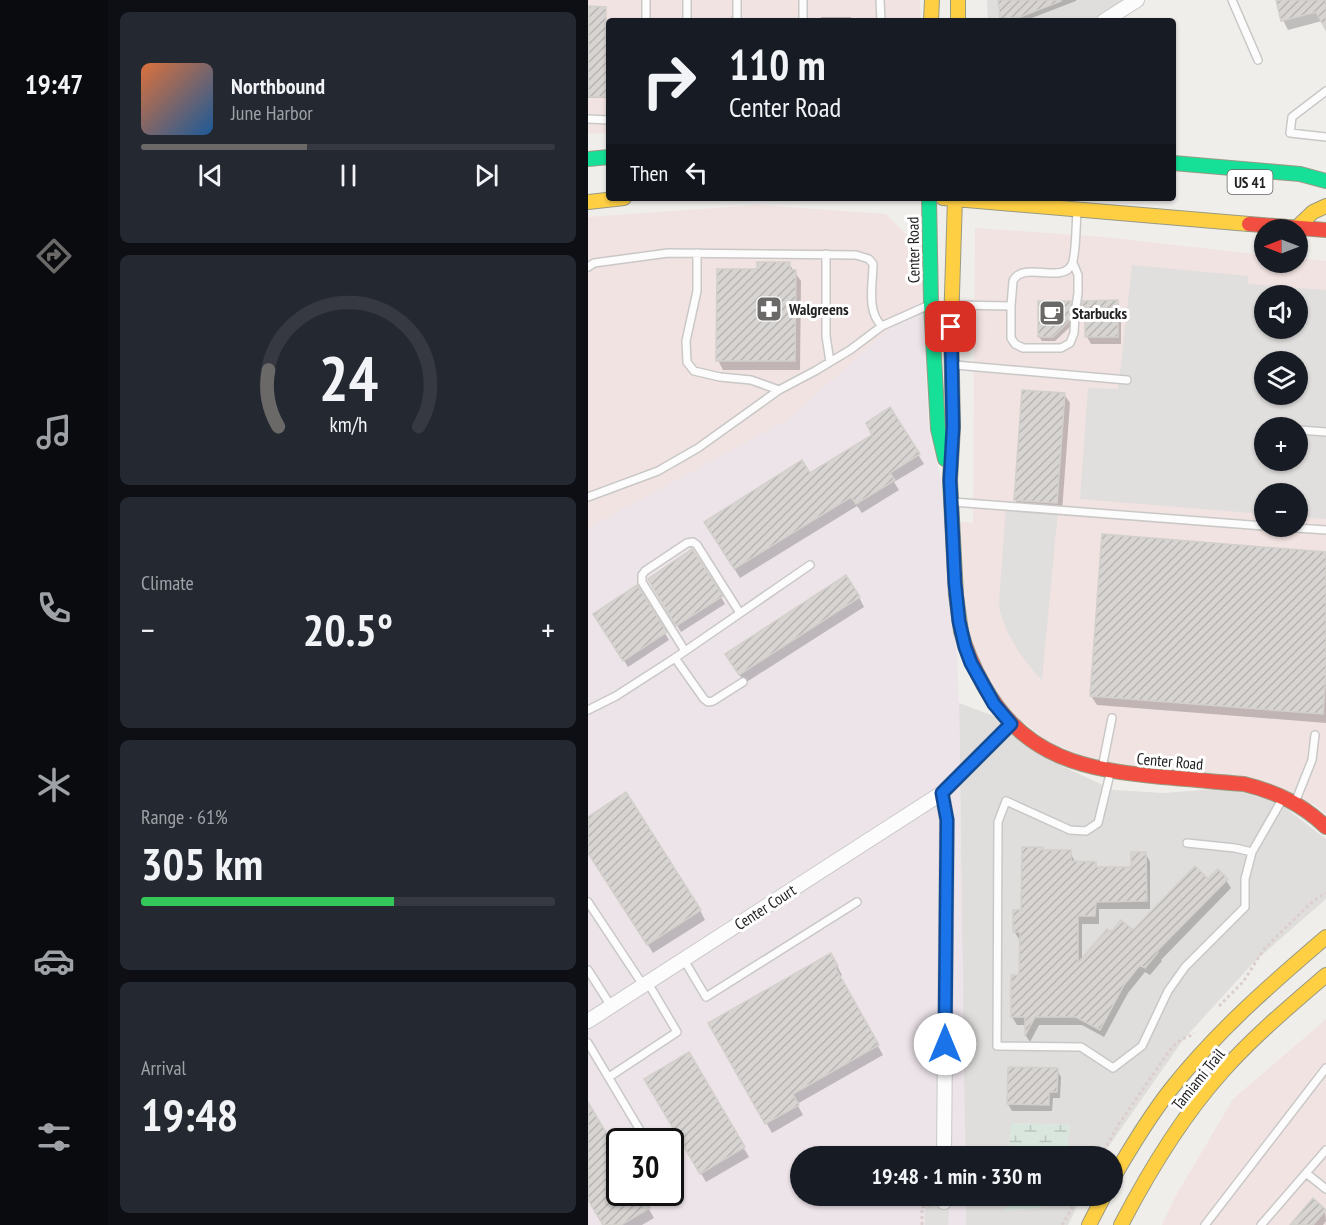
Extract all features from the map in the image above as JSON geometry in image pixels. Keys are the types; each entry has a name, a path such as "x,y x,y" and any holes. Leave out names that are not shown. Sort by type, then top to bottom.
{"main road":[{"path":"931,18 932,0"},
{"path":"958,0 958,18"},
{"path":"588,159 606,157"},
{"path":"1176,163 1300,174 1326,181"},
{"name":"US 41","path":"1176,176 1326,189"},
{"path":"588,202 606,200"},
{"name":"Center Road","path":"928,201 938,429 950,480"},
{"name":"Center Road","path":"951,201 953,427 950,480 956,595 965,647 982,684 994,704 1011,724 1028,738 1061,757 1082,765 1106,770 1244,784 1264,789 1290,799 1309,811 1326,827"},
{"path":"985,201 1254,225"},
{"path":"1305,219 1326,206"},
{"path":"1308,229 1326,230"},
{"name":"Tamiami Trail","path":"1123,1162 1179,1079 1216,1038 1258,996 1326,938"},
{"name":"Tamiami Trail","path":"1121,1225 1153,1166 1173,1135 1210,1087 1275,1019 1326,975"},
{"path":"1089,1225 1099,1206"}],"street":[{"path":"1109,18 1137,0"},
{"path":"944,1146 947,820 942,793 1011,724"},
{"name":"Center Court","path":"588,1021 942,793"}],"lane":[{"path":"646,0 646,18"},
{"path":"687,0 687,18"},
{"path":"737,0 737,18"},
{"path":"803,0 803,18"},
{"path":"880,0 880,18"},
{"path":"1232,0 1258,60"},
{"path":"1326,91 1292,117 1290,133 1326,137"},
{"path":"588,119 606,120"},
{"path":"1073,263 1062,273 1023,273 1017,275 1012,281 1011,338 1017,346 1058,349 1067,346 1074,336 1078,293 1078,276 1073,263 1077,209"},
{"path":"588,267 594,263 668,253 856,255 869,259 873,264 872,305 877,321 882,326"},
{"path":"697,253 697,291 686,341 687,362 694,372 751,380 779,390"},
{"path":"825,254 826,336 830,362"},
{"path":"588,496 658,471 698,448 779,390 850,350 882,326 931,304"},
{"path":"952,305 1011,306"},
{"path":"952,365 1126,380"},
{"path":"1308,431 1326,432"},
{"path":"951,502 1254,525"},
{"path":"1308,529 1326,530"},
{"path":"685,651 642,582 642,575 645,571 687,543 693,542 740,613"},
{"path":"588,710 616,696 675,658 810,565"},
{"path":"675,658 708,702 743,682"},
{"path":"1112,718 1098,823 1086,831 1070,830 1006,801 998,822 997,1046 1081,1047 1113,1068 1142,1046 1168,991 1185,967 1245,907 1245,879 1252,852 1290,799 1312,760 1315,735"},
{"path":"1187,843 1252,852"},
{"path":"588,902 677,1032 609,1077"},
{"path":"684,960 706,997 857,902"},
{"path":"588,970 611,1006"},
{"path":"588,1043 639,1128"},
{"path":"1204,1225 1326,1068"},
{"path":"1261,1225 1326,1150"},
{"path":"1306,1173 1326,1189"}],"path":[{"path":"922,1225 922,1207 925,1206"},
{"path":"1062,1225 1073,1206"}],"shaded area":[{"path":"588,0 920,0 921,18 606,18 606,133 588,134"},
{"path":"987,0 1125,0 1099,18 988,18"},
{"path":"757,205 886,214 911,239 922,278 922,299 789,419 588,528 588,217"},
{"path":"975,228 1104,237 1254,254 1254,273 1308,273 1308,259 1326,261 1326,814 1314,804 1085,757 1048,741 1018,718 1002,700 973,645 964,594 961,522 973,523"},
{"path":"1132,265 1248,276 1248,284 1261,285 1254,285 1254,339 1308,339 1308,289 1326,290 1326,519 1308,518 1308,483 1254,483 1254,513 1080,499 1088,388 1118,389"},
{"path":"922,299 929,430 941,480 957,652 965,1146 790,1146 790,1206 966,1206 966,1225 588,1225 588,528 789,419"},
{"path":"1006,507 1058,511 1042,680 1019,652 1000,612"},
{"path":"959,703 994,716 1060,765 1113,790 1164,793 1215,789 1242,792 1279,803 1326,839 1326,899 1254,962 1183,1040 1109,1146 1067,1146 1070,1125 1012,1123 1010,1146 965,1146"},
{"path":"1326,1019 1326,1225 1162,1225 1174,1199 1233,1099"},
{"path":"925,1206 950,1206 948,1225 925,1225"},
{"path":"966,1206 1006,1206 1006,1211 1040,1208 1041,1206 1077,1206 1068,1225 966,1225"}],"green space":[{"path":"1011,1123 1070,1125 1067,1146 1010,1146"},
{"path":"1006,1206 1041,1206 1040,1208 1006,1211"}],"building":[{"path":"998,0 1061,0 1020,17 1000,18"},
{"path":"1276,0 1326,0 1326,30 1316,12 1281,21"},
{"path":"589,6 606,7 606,97 588,97"},
{"name":"Walgreens","path":"757,262 790,262 790,270 796,270 795,361 716,361 717,269 757,269"},
{"path":"1118,300 1118,337 1085,337 1085,306 1081,309 1083,301"},
{"name":"Starbucks","path":"1038,301 1071,301 1069,321 1053,337 1038,337"},
{"path":"1022,390 1065,393 1057,503 1014,500"},
{"path":"890,407 920,454 890,473 895,480 856,504 851,497 734,569 704,522 802,460 810,473 872,435 866,423"},
{"path":"1102,534 1326,552 1326,672 1323,714 1090,696"},
{"path":"692,549 723,596 676,626 648,579"},
{"path":"846,575 860,597 739,675 725,654"},
{"path":"637,585 667,632 623,661 593,614"},
{"path":"626,792 701,910 647,945 588,853 588,817"},
{"path":"1022,847 1071,850 1071,861 1096,862 1096,867 1131,867 1131,852 1146,852 1147,901 1096,902 1095,916 1078,916 1078,963 1107,929 1111,932 1121,920 1133,930 1195,866 1208,879 1218,869 1228,879 1157,951 1145,968 1140,965 1124,985 1100,1030 1076,1017 1035,1017 1025,1036 1025,1017 1011,1017 1011,975 1019,975 1020,932 1013,932 1013,910 1021,910"},
{"path":"831,953 838,966 835,967 879,1045 793,1094 799,1105 765,1124 708,1023"},
{"path":"689,1052 745,1147 700,1174 684,1147 684,1128 673,1128 644,1079"},
{"path":"1008,1067 1058,1068 1057,1092 1049,1092 1049,1105 1007,1104"},
{"path":"588,1102 606,1132 606,1206 649,1206 650,1208 621,1225 603,1225 588,1200"},
{"path":"1313,1198 1326,1210 1313,1225 1290,1225"}],"traffic: fast":[{"path":"588,159 606,157"},
{"path":"1176,163 1300,174 1326,181"},
{"path":"929,201 931,304 938,429 945,459"}],"traffic: slow":[{"path":"931,18 932,0"},
{"path":"958,0 958,18"},
{"path":"588,202 606,200"},
{"path":"955,201 951,327 953,427 950,480 956,595 961,631"},
{"path":"978,201 1249,224"},
{"path":"1306,219 1313,212 1326,206"},
{"path":"1123,1161 1155,1110 1206,1048 1245,1009 1326,937"},
{"path":"1121,1225 1167,1146 1207,1090 1259,1034 1326,975"},
{"path":"1089,1225 1099,1206"}],"traffic: jam":[{"path":"1249,224 1326,230"},
{"path":"961,631 974,666 1000,710 1018,730 1038,745 1060,756 1108,770 1256,787 1298,805 1326,827"}],"place":[{"name":"Walgreens","path":"769,309"},
{"name":"Starbucks","path":"1052,313"}],"route":[{"path":"945,1044 947,820 942,793 1011,724 994,704 971,663 959,621 950,480 953,427 951,327"}]}
